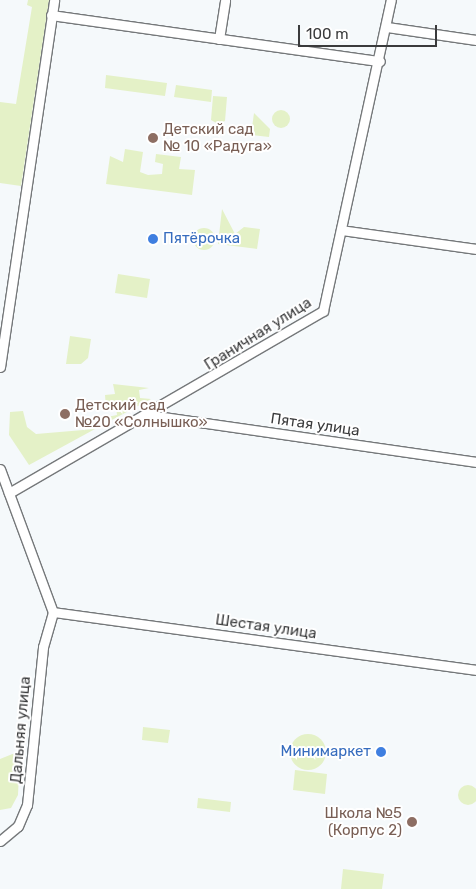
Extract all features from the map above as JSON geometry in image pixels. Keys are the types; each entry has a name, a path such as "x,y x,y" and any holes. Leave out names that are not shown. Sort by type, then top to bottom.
{"street":[{"path":"0,367 54,0"},
{"path":"219,39 224,0"},
{"path":"381,0 391,1"},
{"name":"Граничная улица","path":"9,493 150,415 319,316 380,61 391,1"},
{"path":"51,16 380,61"},
{"path":"387,27 476,40"},
{"path":"341,230 476,249"},
{"name":"Пятая улица","path":"150,415 476,462"},
{"path":"0,468 53,612"},
{"name":"Шестая улица","path":"53,612 476,670"},
{"name":"Дальняя улица","path":"0,841 18,826 25,813 43,647 53,612"}],"green space":[{"path":"28,0 49,0 21,186 0,183 0,102 16,104 32,7 27,5"},
{"path":"106,75 167,83 165,96 105,88"},
{"path":"176,85 212,90 211,102 174,97"},
{"path":"213,96 227,97 225,121 218,124 211,120"},
{"path":"277,110 285,110 290,115 288,126 277,128 272,123 272,115"},
{"path":"254,113 270,129 269,137 251,135"},
{"path":"125,149 143,152 140,172 148,175 162,174 163,164 155,162 156,154 181,157 179,169 195,170 192,195 106,184 110,156 123,162"},
{"path":"222,209 235,234 244,227 260,229 257,249 218,244"},
{"path":"200,228 208,228 215,235 215,243 208,250 200,250 193,243 193,235"},
{"path":"118,274 150,279 147,298 115,293"},
{"path":"70,336 91,339 88,358 81,364 66,364"},
{"path":"113,384 149,388 139,390 140,398 151,399 108,422 107,417 117,415 116,407 106,408 105,395 115,394"},
{"path":"23,411 27,427 36,434 95,429 29,465 9,435 10,412"},
{"path":"143,727 170,730 168,743 142,740"},
{"path":"308,734 315,735 321,739 325,745 325,759 321,765 315,769 308,770 301,769 295,765 291,759 290,752 291,745 295,739 301,735"},
{"path":"20,751 18,795 11,808 0,810 0,759"},
{"path":"295,770 327,774 325,794 293,790"},
{"path":"468,785 475,788 478,795 475,802 468,805 461,802 458,795 461,788"},
{"path":"198,798 231,802 230,812 197,808"},
{"path":"343,869 384,874 382,889 341,889"}],"place":[{"name":"Детский сад № 10 «Радуга»","path":"153,138"},
{"name":"Пятёрочка","path":"153,239"},
{"name":"Детский сад №20 «Солнышко»","path":"65,414"},
{"name":"Минимаркет","path":"381,752"},
{"name":"Школа №5 (Корпус 2)","path":"412,822"}]}
